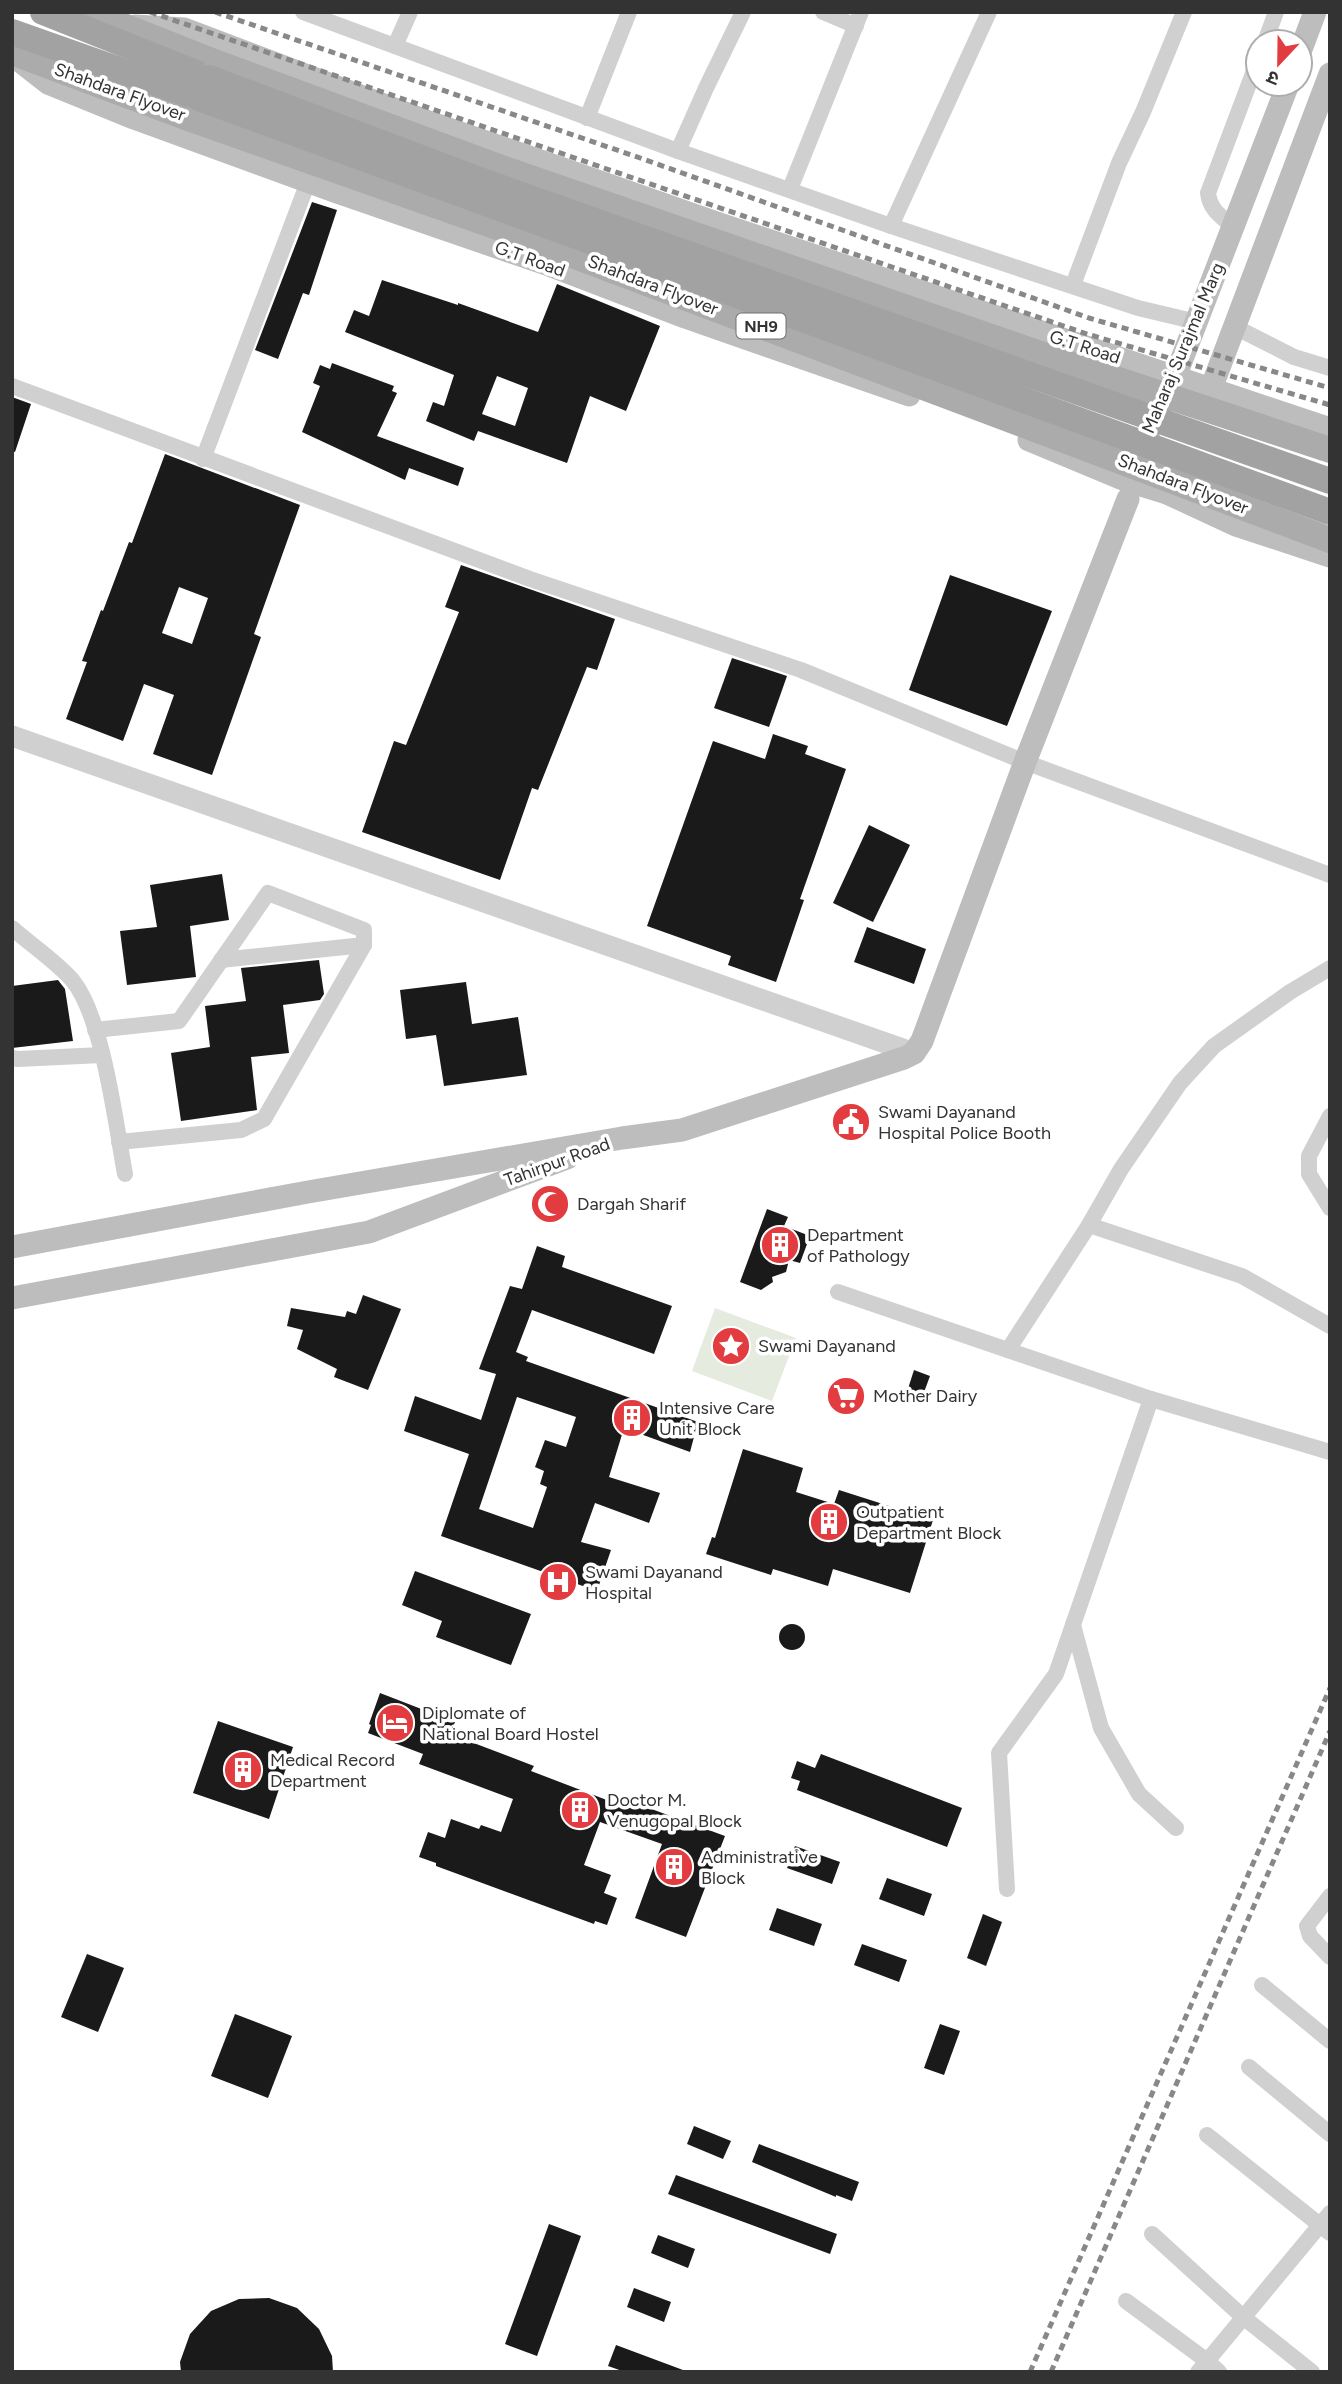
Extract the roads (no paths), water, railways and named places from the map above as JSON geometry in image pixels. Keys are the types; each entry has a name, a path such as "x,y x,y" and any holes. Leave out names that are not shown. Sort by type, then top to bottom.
{"highway":[{"name":"Shahdara Flyover","path":"43,12 204,89 1330,512"},
{"name":"Shahdara Flyover","path":"12,32 204,89 482,181 1330,481"}],"main road":[{"name":"Shahdara Flyover","path":"104,17 204,89 516,233 1330,540"},
{"name":"G.T Road","path":"104,17 184,29 426,121 955,304 1330,429"},
{"name":"Shahdara Flyover","path":"12,53 204,89 523,175 1049,357 1330,450"},
{"name":"G.T Road","path":"12,53 48,83 134,118 1000,428 1127,490"},
{"path":"1167,493 1176,483 1330,74"},
{"name":"Maharaj Surajmal Marg","path":"914,1053 922,1041 1127,490 1197,322 1283,98"},
{"path":"1127,490 1167,493 1236,525 1330,556"},
{"path":"622,1138 682,1130 904,1059 914,1053"},
{"name":"Tahirpur Road","path":"12,1247 622,1138"},
{"name":"Tahirpur Road","path":"12,1298 369,1232 622,1138"},
{"path":"420,1173 427,1210"}],"street":[{"path":"303,12 587,118 891,226 1138,308 1197,322"},
{"path":"395,46 410,12"},
{"path":"587,118 629,12"},
{"path":"678,151 743,12"},
{"path":"790,190 859,19 823,12"},
{"path":"891,226 989,12"},
{"path":"1073,285 1119,163 1184,12"},
{"path":"1233,227 1214,211 1209,204 1208,193 1244,97"},
{"path":"203,459 308,182"},
{"path":"1235,327 1281,351 1330,368"},
{"path":"12,386 530,579 801,670 1024,762 1330,875"},
{"path":"12,736 914,1053"},
{"path":"94,1030 179,1021 268,893 364,930 364,945 264,1119 241,1130 119,1142"},
{"path":"12,928 73,981 88,1006 102,1055 125,1174"},
{"path":"221,960 364,945"},
{"path":"1008,1350 1089,1225 1121,1169 1180,1083 1214,1046 1290,992 1330,968"},
{"path":"12,1058 102,1055"},
{"path":"1330,1116 1309,1156 1308,1174 1330,1208"},
{"path":"1089,1225 1242,1276 1330,1326"},
{"path":"838,1292 1151,1399 1330,1452"},
{"path":"1007,1889 999,1754 1056,1674 1151,1399"},
{"path":"1073,1625 1101,1728 1139,1794 1176,1828"},
{"path":"1330,1896 1307,1926 1310,1936 1330,1957"},
{"path":"1262,1985 1330,2041"},
{"path":"1249,2067 1330,2134"},
{"path":"1126,2301 1208,2368 1243,2317 1326,2224 1207,2135"},
{"path":"1152,2234 1243,2317 1312,2372"}],"railway":[{"path":"150,12 1087,334 1330,405"},
{"path":"215,12 643,159 1089,318 1330,388"},
{"path":"1030,2372 1330,1688"},
{"path":"1051,2372 1330,1731"}],"place":[{"name":"Swami Dayanand Hospital Police Booth","path":"851,1122"},
{"name":"Dargah Sharif","path":"550,1204"},
{"name":"Department of Pathology","path":"780,1245"},
{"name":"Swami Dayanand","path":"731,1346"},
{"name":"Mother Dairy","path":"846,1396"},
{"name":"Intensive Care Unit Block","path":"632,1418"},
{"name":"Outpatient Department Block","path":"829,1522"},
{"name":"Swami Dayanand Hospital","path":"558,1582"},
{"name":"Diplomate of National Board Hostel","path":"395,1723"},
{"name":"Medical Record Department","path":"243,1770"},
{"name":"Doctor M. Venugopal Block","path":"580,1810"},
{"name":"Administrative Block","path":"674,1867"}]}
